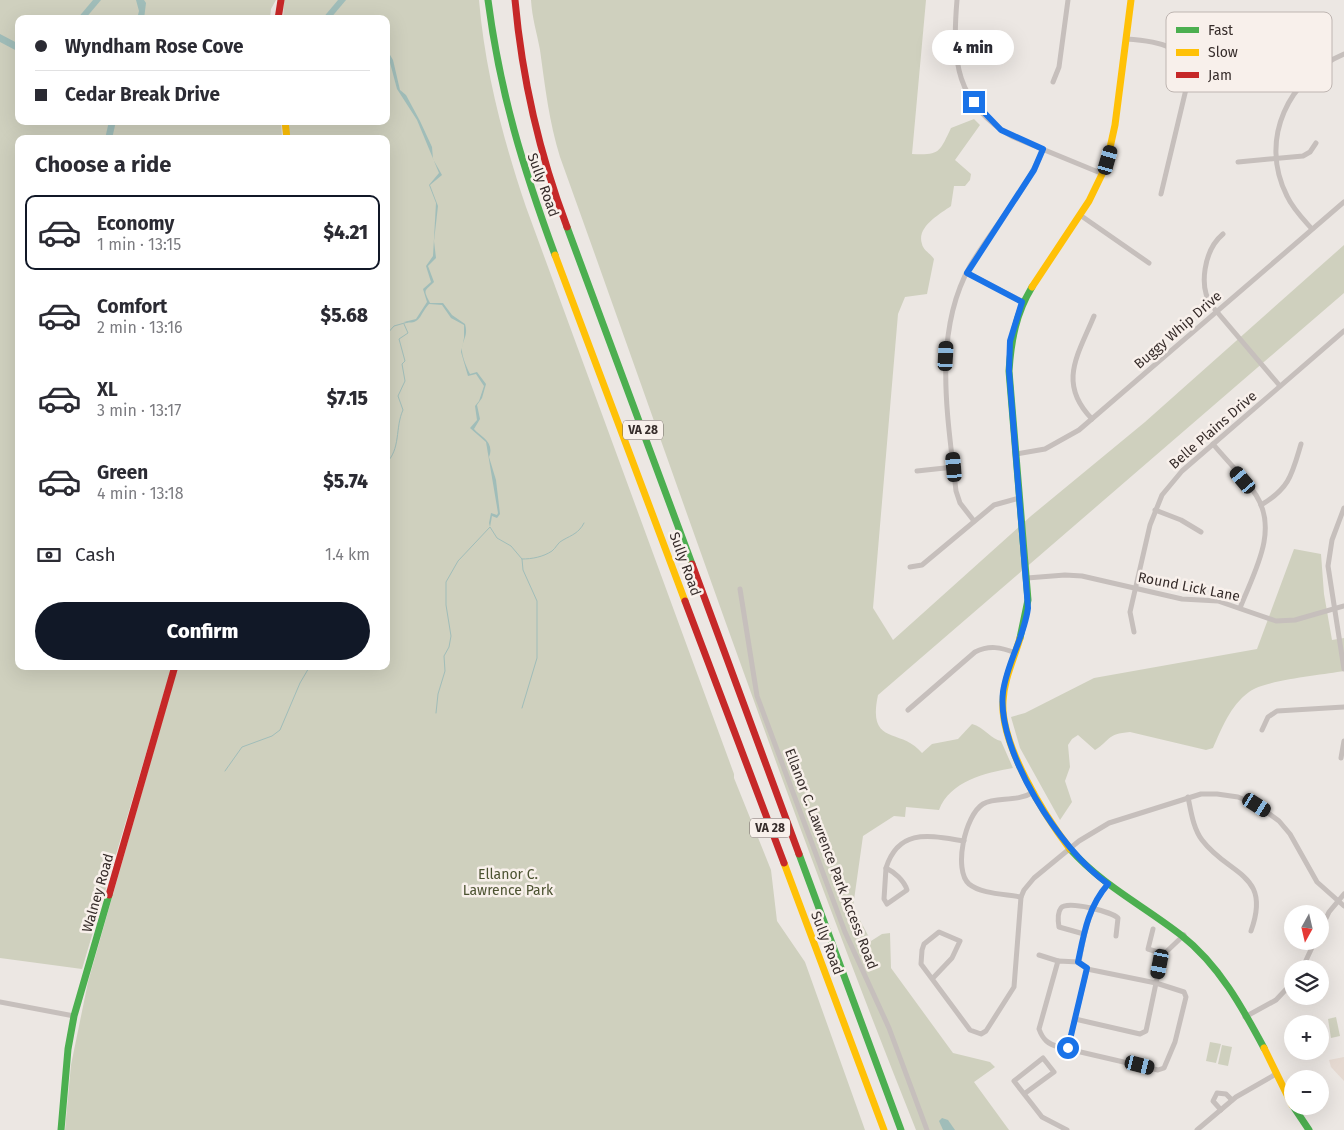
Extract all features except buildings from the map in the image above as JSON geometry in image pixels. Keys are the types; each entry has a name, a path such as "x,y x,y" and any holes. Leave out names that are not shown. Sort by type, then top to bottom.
{"main road":[{"path":"279,15 282,0"},
{"name":"Sully Road","path":"488,0 503,96 528,180 884,1130"},
{"name":"Sully Road","path":"515,0 527,88 550,181 901,1130"},
{"path":"1131,0 1114,135 1103,174 1080,215 1022,302 1013,327 1009,354 1019,498 1027,578 1027,616 1003,693 1004,725 1012,750 1049,820 1070,848 1108,884 1165,921 1184,936 1221,976 1284,1089"},
{"name":"Walney Road","path":"60,1130 68,1049 74,1016 174,670"},
{"path":"1299,1115 1309,1130"}],"street":[{"path":"958,0 954,51 959,73 968,93 982,113 1001,130 1103,174"},
{"path":"1053,82 1059,67 1068,0"},
{"path":"1126,39 1160,43 1166,46"},
{"path":"1332,60 1344,54"},
{"path":"1161,194 1186,92"},
{"path":"1295,92 1285,107 1277,135 1276,158 1278,174 1286,194 1296,211 1312,230"},
{"path":"1238,162 1303,156 1310,152 1316,144"},
{"path":"974,521 958,498 954,467 946,367 946,345 952,312 967,273 1034,170 1043,149"},
{"name":"Buggy Whip Drive","path":"1016,454 1036,451 1056,444 1074,434 1344,202"},
{"path":"1080,215 1149,262"},
{"path":"1223,234 1212,247 1204,280 1205,293 1217,312 1280,386"},
{"path":"967,273 1022,302"},
{"path":"1092,419 1077,400 1072,377 1075,362 1094,316"},
{"name":"Belle Plains Drive","path":"1134,632 1130,616 1155,510 1172,480 1344,331"},
{"path":"1213,444 1253,491 1262,505 1265,522 1264,544 1240,608"},
{"path":"1262,505 1275,497 1287,484 1294,470 1301,444"},
{"path":"917,471 954,467"},
{"path":"910,567 922,565 994,505 1019,498"},
{"path":"1344,508 1332,540 1329,557 1334,608 1344,669"},
{"path":"1155,510 1181,520 1201,532"},
{"name":"Round Lick Lane","path":"1027,578 1074,575 1182,599 1218,601 1272,620 1283,621 1344,606"},
{"name":"Ellanor C. Lawrence Park Access Road","path":"740,589 757,696 845,932 889,1028 927,1130"},
{"path":"908,710 975,652 987,647 999,647 1015,653"},
{"path":"1262,730 1268,717 1277,711 1344,707"},
{"path":"1341,758 1344,741"},
{"path":"1021,897 977,889 969,884 964,877 962,866 964,841 972,815 981,805 996,800 1019,800 1034,792"},
{"path":"932,978 952,958 960,941 939,932 924,944 922,964 932,978 970,1030 980,1034 986,1031 1014,987 1021,897 1034,878 1070,848 1102,826 1188,797 1206,794 1227,795 1248,801 1266,811 1290,834 1318,882 1344,906"},
{"path":"1188,797 1196,828 1202,840 1243,874 1254,891 1257,908 1251,932"},
{"path":"886,868 894,872 906,886 907,890 887,904 884,899 886,868 890,856 900,846 917,836 964,841"},
{"path":"1078,962 1091,908 1108,884"},
{"path":"1329,916 1344,894"},
{"path":"1084,934 1060,927 1058,914 1065,905 1091,908 1114,914 1118,918 1116,936"},
{"path":"1152,929 1148,949 1164,954"},
{"path":"1075,1019 1140,1034 1146,1031 1164,954 1184,936"},
{"path":"1039,955 1058,961 1078,962 1087,968 1156,983 1184,992 1186,997 1175,1042 1164,1068 1158,1070 1050,1045 1042,1037 1040,1029 1058,961"},
{"path":"1068,1048 1087,968"},
{"path":"1245,1017 1276,1000 1284,992"},
{"path":"0,1002 74,1016"},
{"path":"1024,1094 1054,1072 1043,1058 1014,1081 1024,1094 1042,1117 1067,1130"},
{"path":"1198,1130 1232,1100 1276,1074"},
{"path":"1221,1110 1213,1101 1217,1093 1226,1094 1232,1100"}],"green space":[{"path":"0,0 276,0 271,9 270,15 15,15 15,125 281,125 282,135 15,135 15,670 171,670 82,969 0,958"},
{"name":"Ellanor C. Lawrence Park","path":"284,0 479,0 490,79 510,156 526,207 734,778 771,870 777,921 805,962 865,1130 65,1130 71,1065 88,982 177,670 390,670 390,135 288,135 287,125 390,125 390,15 283,15"},
{"path":"531,0 926,0 912,154 928,154 938,151 951,128 974,119 980,125 955,160 971,174 970,180 965,186 954,186 951,206 935,217 922,232 923,246 934,259 927,294 905,297 898,314 873,608 893,640 1031,516 1145,422 1344,245 1344,293 878,695 877,722 882,729 888,734 914,745 922,753 932,744 958,739 972,724 1001,741 1013,768 980,776 960,785 944,800 939,810 906,807 905,817 894,816 863,836 853,907 871,941 882,934 890,933 891,968 953,1053 990,1062 995,1067 974,1082 1009,1130 916,1130 778,767 560,157 550,117"},
{"path":"1294,549 1321,554 1324,594 1332,640 1344,638 1344,671 1280,681 1267,684 1249,692 1237,704 1223,725 1213,748 1206,750 1130,732 1113,736 1095,750 1078,735 1068,745 1070,767 1065,781 1072,802 1060,820 1020,748 1011,717 1025,713 1094,678 1257,649"},
{"path":"1336,1017 1340,1036 1331,1038 1329,1019"},
{"path":"1210,1042 1221,1044 1216,1063 1206,1061"},
{"path":"1222,1045 1232,1047 1228,1066 1218,1064"}],"shaded area":[{"path":"1344,1057 1344,1081 1331,1067 1329,1060"}],"water":[{"path":"93,0 101,0 88,15 80,15"},
{"path":"136,0 144,0 146,3 144,15 138,15 139,11"},
{"path":"338,0 346,0 333,15 325,15"},
{"path":"0,34 15,42 15,50 0,42"},
{"path":"390,55 400,90 406,95 420,121 432,147 433,158 417,120 397,89 390,63"},
{"path":"108,125 115,125 113,135 106,135"},
{"path":"434,160 442,175 430,185 438,206 434,241 436,258 428,266 434,282 426,289 426,293 430,303 443,303 452,315 465,324 466,334 462,346 464,325 451,318 442,305 429,304 417,321 404,322 416,319 427,302 423,289 431,282 426,266 433,256 436,203 429,185 439,173"},
{"path":"462,347 463,357 470,374 477,372 486,384 482,398 477,405 480,419 474,429 489,444 489,457 496,480 500,514 497,518 492,516 490,527 491,513 497,515 498,513 486,442 470,428 477,420 475,406 479,401 484,386 476,374 468,376 461,352"},
{"path":"942,1118 948,1120 955,1130 943,1130 939,1121"}],"waterway":[{"path":"390,330 394,326 408,322"},
{"path":"390,459 396,445 403,410 398,396 405,381 402,364 405,361 399,339 408,333 404,324"},
{"path":"522,559 530,559 549,553 561,541 578,531 584,523"},
{"path":"436,713 438,694 445,671 444,656 449,647 451,636 446,605 446,582 458,561 490,527 497,538 511,546 522,559 523,570 537,601 537,658 522,708"},
{"path":"225,771 242,747 272,736 280,730 300,683 308,670"}],"traffic: fast":[{"path":"488,0 499,67 514,130 555,255"},
{"path":"567,227 692,564"},
{"path":"1020,638 1028,600 1009,371 1011,349 1018,317 1032,287"},
{"path":"1070,849 1096,874 1167,924 1195,947 1228,987 1264,1048"},
{"path":"799,854 901,1130"},
{"path":"61,1130 68,1049 74,1016 109,895"},
{"path":"1299,1115 1309,1130"}],"traffic: slow":[{"path":"1032,287 1089,201 1106,166 1115,125 1131,0"},
{"path":"285,125 287,135"},
{"path":"555,255 685,601"},
{"path":"1020,638 1005,685 1003,701 1004,718 1016,758 1026,778 1048,818 1070,849"},
{"path":"784,863 884,1130"},
{"path":"1264,1048 1284,1089"}],"traffic: jam":[{"path":"279,15 281,0"},
{"path":"515,0 522,58 533,115 548,171 567,227"},
{"path":"692,564 799,854"},
{"path":"685,601 784,863"},
{"path":"109,895 174,670"}],"route":[{"path":"974,102 982,113 1001,130 1043,149 1034,170 974,259 967,273 1022,302 1010,341 1009,371 1028,608 1020,643 1011,661 1005,682 1003,693 1004,725 1012,750 1057,832 1085,865 1108,884 1099,894 1091,908 1084,934 1078,962 1087,968 1068,1048"}]}
